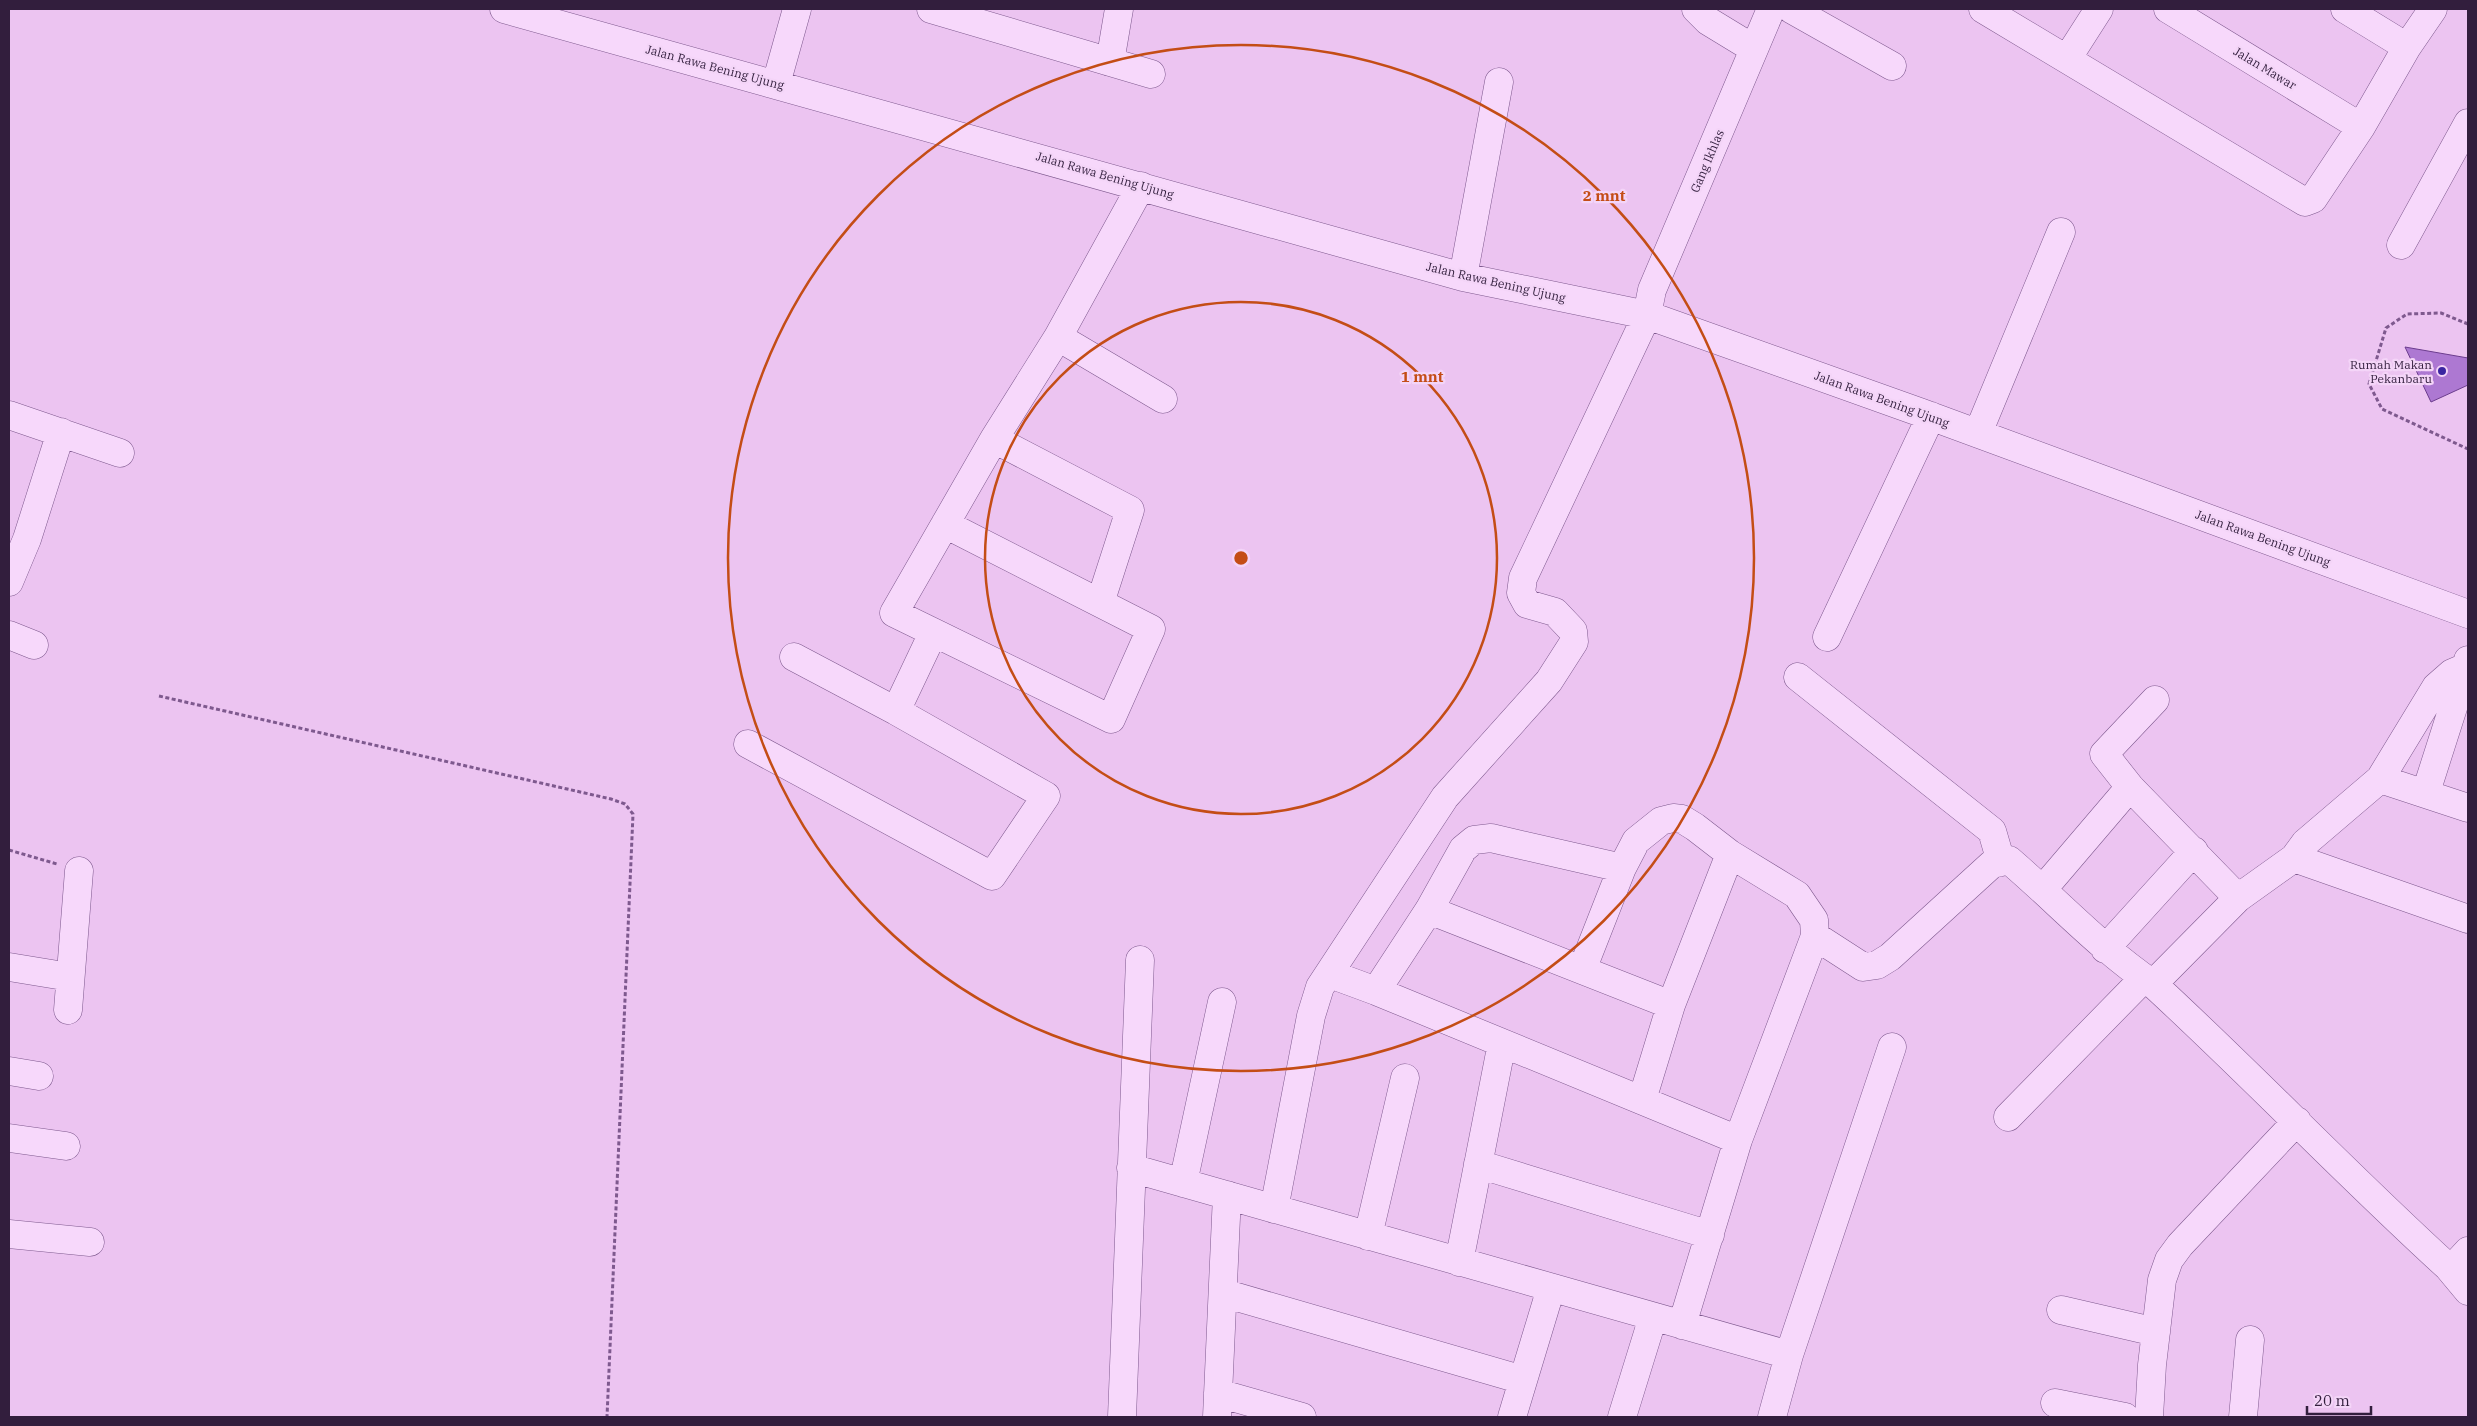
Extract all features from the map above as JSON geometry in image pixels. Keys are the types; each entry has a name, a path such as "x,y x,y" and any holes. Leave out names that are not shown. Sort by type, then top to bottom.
{"street":[{"name":"Jalan Rawa Bening Ujung","path":"507,9 1463,277 1647,315 1978,433 2468,614"},
{"path":"776,84 797,9"},
{"path":"931,9 1006,20 1110,62 1151,74"},
{"path":"1110,62 1120,9"},
{"path":"1696,9 1708,22 1754,49"},
{"name":"Gang Ikhlas","path":"1274,1209 1311,1016 1320,987 1445,797 1549,681 1574,642 1573,632 1555,612 1527,604 1521,593 1523,578 1647,315 1652,290 1771,9"},
{"path":"1791,9 1892,66"},
{"path":"1983,9 2305,202 2313,199 2361,127 2407,47 2433,9"},
{"path":"2067,59 2099,9"},
{"name":"Jalan Mawar","path":"2168,9 2361,127"},
{"path":"2345,9 2407,47"},
{"path":"1463,277 1499,82"},
{"path":"2401,244 2468,123"},
{"path":"946,524 1151,629 1112,719 894,614 994,439 1058,337 1141,186"},
{"path":"1978,433 2061,232"},
{"path":"1058,337 1163,398"},
{"path":"9,415 120,453"},
{"path":"1827,637 1931,416"},
{"path":"9,582 27,539 61,432"},
{"path":"994,439 1130,510 1100,603"},
{"path":"896,711 933,633"},
{"path":"9,635 34,645"},
{"path":"748,744 992,876 1046,796 896,711 794,657"},
{"path":"2008,1117 2148,981 2238,898 2294,858 2305,844 2380,779 2436,687 2467,663"},
{"path":"2426,792 2467,663"},
{"path":"1798,677 1992,831 2001,862"},
{"path":"2155,700 2104,754 2130,787 2238,898"},
{"path":"2380,779 2426,792 2468,808"},
{"path":"2043,889 2130,787"},
{"path":"1582,970 1622,868 1636,841 1661,821 1673,818 1682,819 1695,827 1730,854 1797,895 1814,920 1815,936 1738,1140 1682,1326"},
{"path":"1376,991 1429,910 1463,849 1474,840 1491,838 1622,868"},
{"path":"2105,949 2194,852"},
{"path":"1642,1100 1671,1005 1730,854"},
{"path":"2294,858 2468,920"},
{"path":"1815,936 1862,967 1877,965 1890,957 1992,864 2009,860 2043,889 2105,949 2148,981 2243,1067 2386,1210 2458,1259 2468,1291"},
{"path":"68,1010 80,871"},
{"path":"1429,910 1671,1005"},
{"path":"1122,1417 1130,1168 1140,960"},
{"path":"9,967 70,976"},
{"path":"1330,974 1502,1042 1738,1140"},
{"path":"1183,1183 1222,1002"},
{"path":"1459,1262 1502,1042"},
{"path":"1772,1417 1789,1355 1892,1047"},
{"path":"9,1071 39,1076"},
{"path":"1368,1236 1405,1078"},
{"path":"2149,1417 2162,1280 2169,1260 2180,1245 2297,1121"},
{"path":"9,1138 66,1146"},
{"path":"1478,1164 1710,1235"},
{"path":"1130,1168 1789,1355"},
{"path":"1227,1196 1217,1405 1302,1417"},
{"path":"9,1234 90,1242"},
{"path":"1512,1417 1551,1288"},
{"path":"1223,1293 1523,1380"},
{"path":"2061,1310 2156,1332"},
{"path":"1622,1417 1653,1317"},
{"path":"2243,1417 2250,1340"},
{"path":"2056,1403 2125,1417"}],"path":[{"path":"2468,324 2441,313 2407,314 2386,328 2369,384 2382,409 2468,449"},
{"path":"159,696 612,799 624,804 633,814 607,1417"},
{"path":"9,850 80,871"}],"building":[{"name":"Rumah Makan Pekanbaru","path":"2405,347 2468,358 2468,385 2431,402"}],"place":[{"name":"Rumah Makan Pekanbaru","path":"2442,371"}]}
